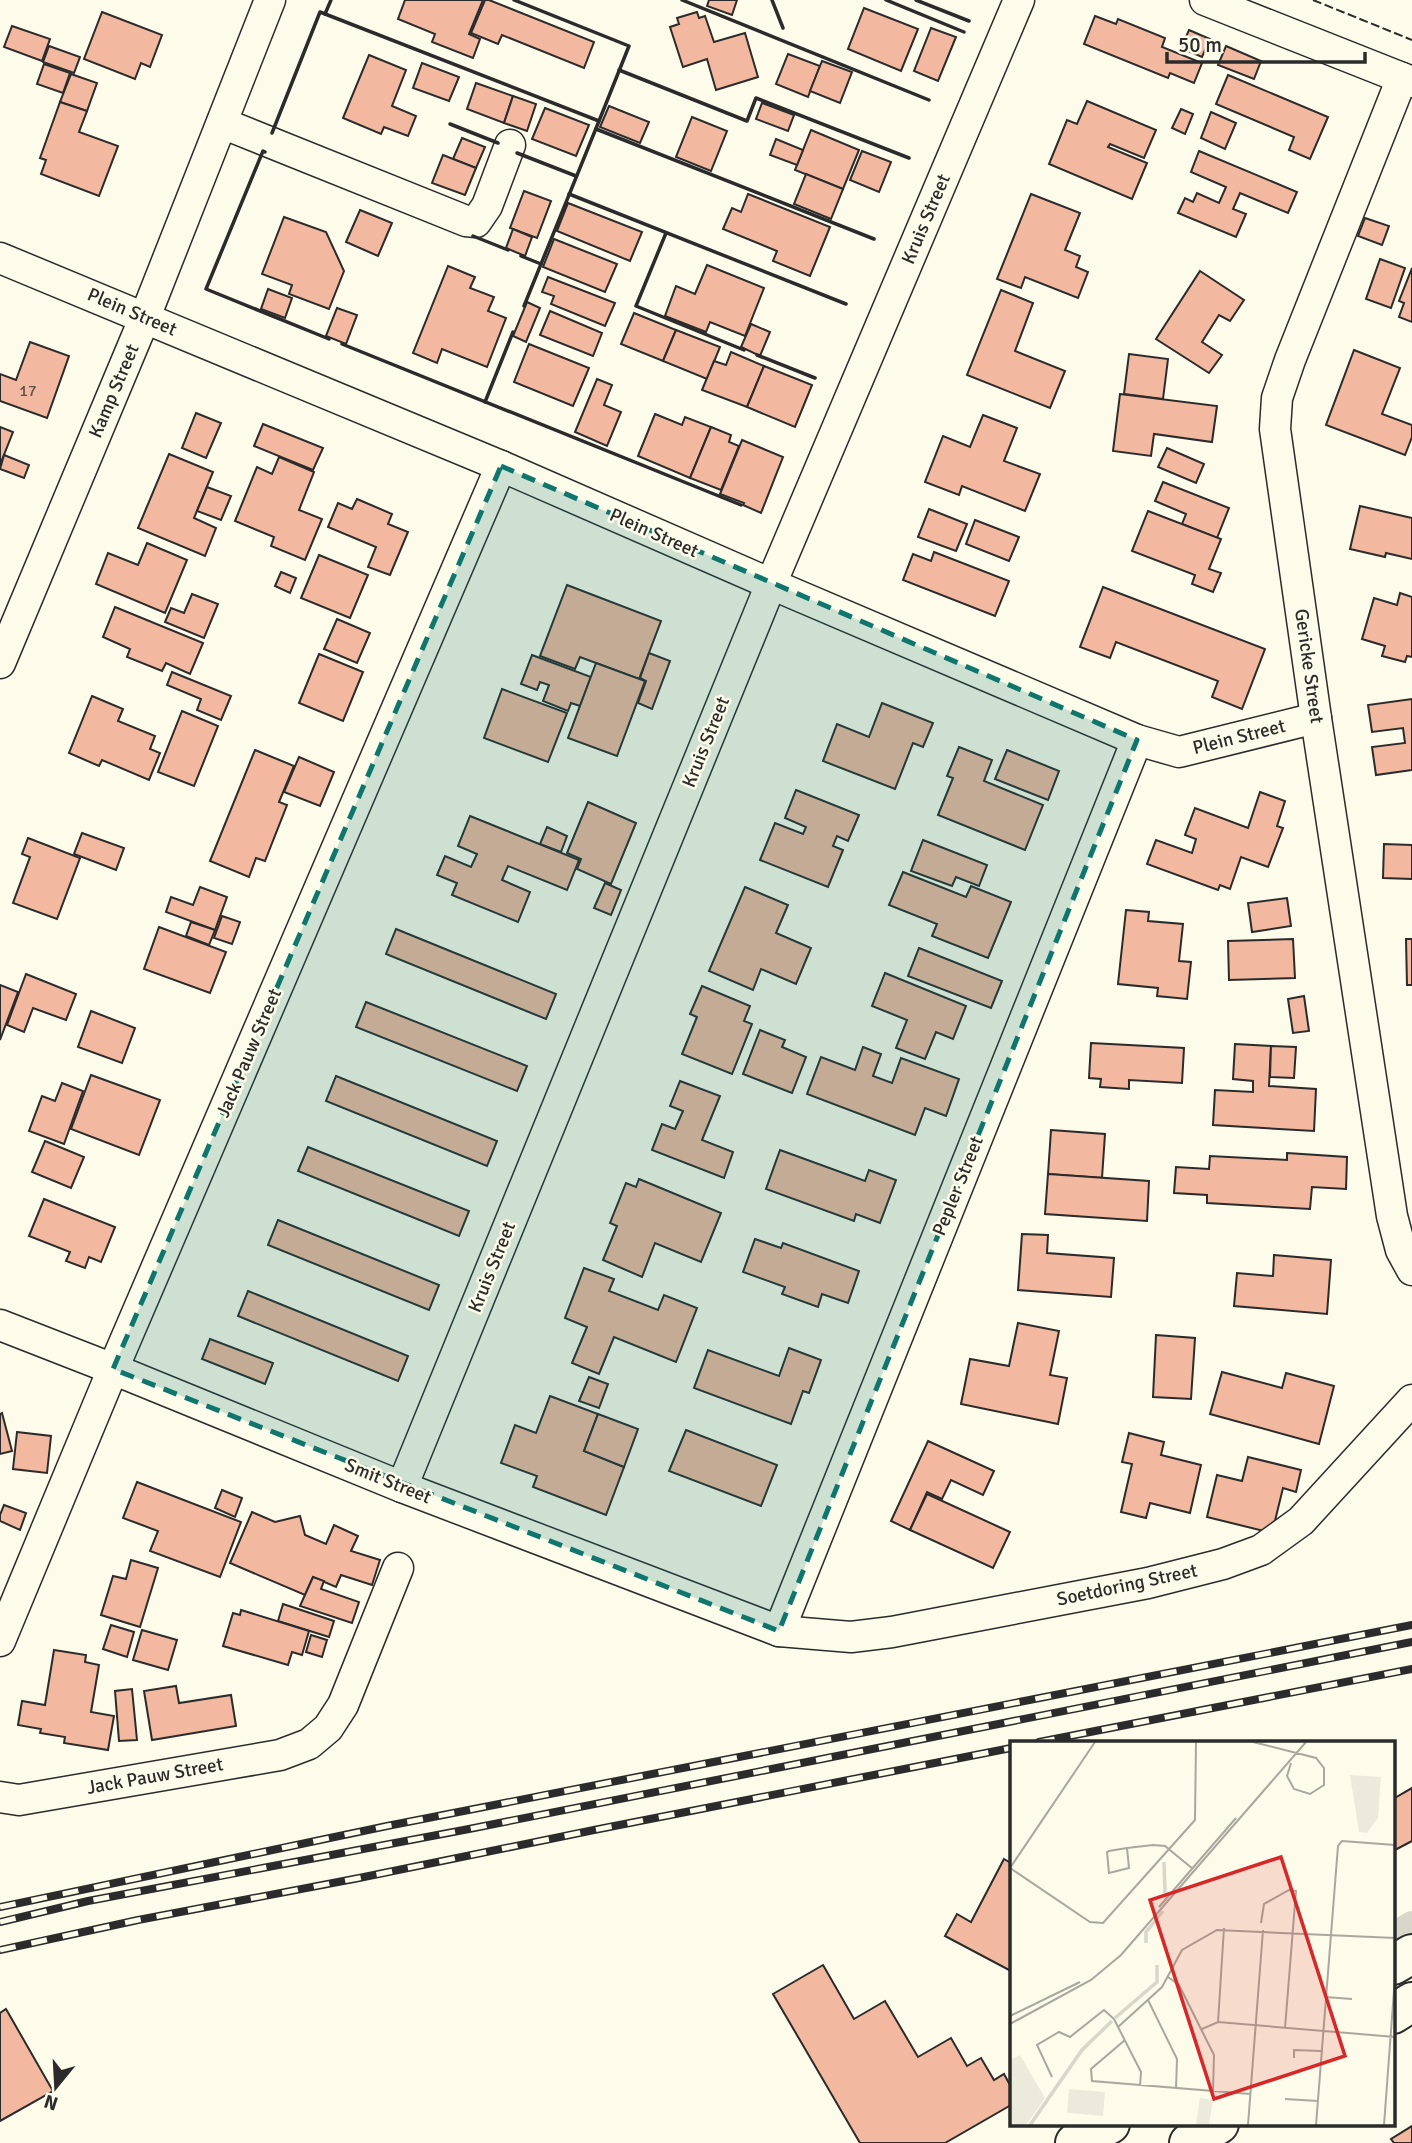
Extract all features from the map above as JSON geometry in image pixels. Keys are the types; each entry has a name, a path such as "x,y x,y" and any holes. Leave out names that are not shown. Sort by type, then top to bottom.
{"highway":[{"path":"1394,1964 1412,1954"},
{"path":"1394,2013 1412,2003"},
{"path":"1075,2143 1106,2126"},
{"path":"1189,2143 1216,2126"}],"street":[{"name":"Kamp Street","path":"4,644 145,317 270,0"},
{"name":"Kruis Street","path":"402,1487 771,584 1019,0"},
{"path":"1205,0 1407,80"},
{"name":"Gericke Street","path":"1407,80 1290,360 1277,398 1275,429 1392,1216 1401,1250 1412,1270"},
{"path":"222,123 466,221 476,222 487,206 509,145"},
{"name":"Plein Street","path":"0,258 501,466 1137,740 1179,752 1316,718"},
{"name":"Jack Pauw Street","path":"0,1641 113,1369 501,466"},
{"name":"Pepler Street","path":"779,1632 1137,740"},
{"name":"Smit Street","path":"0,1325 402,1487 779,1632"},
{"name":"Soetdoring Street","path":"779,1632 850,1637 892,1632 1148,1583 1223,1564 1261,1550 1301,1521 1412,1400"},
{"name":"Jack Pauw Street","path":"0,1797 19,1800 280,1755 309,1744 328,1728 343,1705 398,1568"}],"highlighted area":[{"path":"501,466 1137,740 779,1631 113,1369"}],"building":[{"path":"405,0 483,0 469,34 480,39 473,58 432,42 435,34 398,19"},
{"path":"485,0 594,42 584,68 502,35 498,44 471,33"},
{"path":"709,0 737,0 732,15 707,6"},
{"path":"864,8 918,29 901,71 848,49"},
{"path":"102,12 162,35 150,67 141,63 135,79 84,59"},
{"path":"697,12 699,18 705,16 714,42 745,33 758,77 716,90 707,59 683,67 670,27 679,24 677,18"},
{"path":"1095,16 1116,24 1118,19 1165,38 1162,47 1202,63 1194,83 1170,73 1168,78 1084,44"},
{"path":"12,26 50,39 42,61 4,47"},
{"path":"931,28 956,37 938,81 914,71"},
{"path":"1189,30 1210,39 1202,57 1181,48"},
{"path":"49,46 80,57 74,73 43,62"},
{"path":"1226,46 1261,61 1254,79 1218,65"},
{"path":"788,54 820,66 808,97 776,84"},
{"path":"369,55 406,70 392,106 416,116 408,136 384,127 381,134 343,118"},
{"path":"822,61 852,72 840,103 810,91"},
{"path":"422,63 459,77 449,101 413,88"},
{"path":"44,64 70,73 63,93 37,84"},
{"path":"71,74 97,83 87,111 60,102"},
{"path":"1228,75 1328,117 1310,159 1289,150 1294,137 1216,104"},
{"path":"476,83 513,96 504,123 467,109"},
{"path":"513,96 536,104 527,131 504,123"},
{"path":"1087,101 1156,130 1144,158 1110,144 1108,147 1147,163 1132,199 1049,164 1067,120 1077,124"},
{"path":"60,102 87,111 79,132 118,146 99,196 41,174 46,160 40,158"},
{"path":"762,103 794,115 788,131 756,119"},
{"path":"609,106 649,122 640,143 600,127"},
{"path":"545,108 589,125 576,156 532,139"},
{"path":"1181,109 1193,114 1185,134 1172,128"},
{"path":"1211,112 1236,123 1225,149 1201,138"},
{"path":"692,117 727,131 711,171 676,157"},
{"path":"811,130 859,150 843,189 795,170"},
{"path":"462,138 485,147 476,168 453,159"},
{"path":"776,139 803,150 797,165 770,155"},
{"path":"862,151 891,162 879,192 850,180"},
{"path":"1199,151 1297,192 1288,213 1240,193 1233,209 1246,214 1236,237 1178,213 1185,198 1193,202 1197,193 1219,203 1226,187 1191,172"},
{"path":"443,155 476,168 465,195 432,183"},
{"path":"806,174 843,189 831,219 794,204"},
{"path":"524,191 551,201 537,238 510,228"},
{"path":"748,194 830,227 810,276 773,261 777,251 723,229 732,208 741,212"},
{"path":"1031,194 1080,213 1065,250 1080,256 1076,267 1088,272 1078,298 1025,277 1021,288 997,279"},
{"path":"568,203 642,232 630,261 557,231"},
{"path":"360,210 392,223 378,256 346,242"},
{"path":"284,217 326,232 344,271 329,309 289,294 292,285 262,274"},
{"path":"1365,218 1389,226 1382,245 1358,236"},
{"path":"513,229 532,237 525,256 506,248"},
{"path":"554,239 617,264 605,292 543,267"},
{"path":"1380,259 1405,268 1391,308 1366,299"},
{"path":"707,265 764,288 745,336 710,322 706,332 665,316 676,286 695,294"},
{"path":"448,266 475,277 470,288 494,297 488,311 506,318 487,367 442,349 437,363 413,353"},
{"path":"1412,268 1412,322 1399,317 1404,303 1399,301"},
{"path":"1200,271 1244,300 1230,321 1219,315 1202,342 1222,355 1209,373 1156,339"},
{"path":"548,277 615,303 605,326 551,304 554,296 542,292"},
{"path":"268,289 292,298 285,318 261,309"},
{"path":"1001,290 1033,303 1015,351 1065,371 1050,408 967,375"},
{"path":"527,302 540,308 526,342 513,336"},
{"path":"337,308 357,315 346,344 326,336"},
{"path":"550,311 602,333 593,356 540,335"},
{"path":"634,313 676,330 663,361 621,344"},
{"path":"751,324 770,332 760,356 741,347"},
{"path":"676,330 720,347 707,379 663,361"},
{"path":"30,342 69,356 47,418 0,401 0,374 16,380"},
{"path":"529,344 589,368 573,406 514,382"},
{"path":"1354,350 1400,368 1382,414 1412,425 1412,437 1405,455 1326,425"},
{"path":"731,352 764,366 747,407 702,390 714,361 726,365"},
{"path":"1129,354 1168,359 1163,399 1124,394"},
{"path":"764,366 812,385 795,427 747,407"},
{"path":"597,379 612,385 604,405 621,412 607,446 575,432"},
{"path":"1120,394 1217,406 1212,442 1154,434 1151,456 1113,451"},
{"path":"196,413 221,423 206,458 182,448"},
{"path":"655,414 682,425 685,417 711,427 690,478 638,456"},
{"path":"983,415 1017,428 1004,461 1040,474 1025,511 962,486 959,495 925,482 943,436 970,447"},
{"path":"263,424 323,448 313,470 254,446"},
{"path":"0,427 13,432 0,465"},
{"path":"711,427 731,435 729,442 739,446 721,490 690,478"},
{"path":"742,440 783,457 761,513 720,494"},
{"path":"1167,448 1204,464 1196,483 1158,467"},
{"path":"169,454 213,472 194,518 216,528 205,556 138,528"},
{"path":"4,455 29,465 24,478 0,469"},
{"path":"279,457 314,472 299,510 322,519 305,560 271,546 274,537 235,521 257,467 272,474"},
{"path":"1163,482 1229,508 1217,538 1182,524 1186,514 1155,501"},
{"path":"207,487 231,496 221,520 197,511"},
{"path":"357,499 392,514 388,524 408,532 390,575 368,567 376,547 328,527 338,503 352,509"},
{"path":"1360,506 1412,518 1412,559 1386,553 1385,557 1350,549"},
{"path":"929,509 967,524 956,551 918,537"},
{"path":"1148,511 1221,539 1209,569 1221,573 1213,592 1192,584 1195,575 1132,551"},
{"path":"975,520 1019,537 1009,561 966,544"},
{"path":"147,543 187,560 165,613 96,584 108,553 138,565"},
{"path":"934,552 1009,581 995,616 903,580 913,554 931,561"},
{"path":"319,555 368,575 350,618 301,598"},
{"path":"281,572 296,578 290,593 275,586"},
{"path":"567,585 661,621 639,679 580,657 575,669 540,656"},
{"path":"1103,587 1265,649 1242,709 1212,697 1218,681 1116,642 1110,658 1080,647"},
{"path":"1400,593 1412,597 1412,657 1407,656 1405,662 1382,656 1385,646 1362,639 1374,598 1397,605"},
{"path":"192,594 218,604 204,638 165,622 171,608 184,613"},
{"path":"115,607 203,643 190,674 166,663 162,671 127,657 130,649 103,637"},
{"path":"337,619 370,633 357,663 324,649"},
{"path":"649,653 670,661 652,709 638,703 646,681 640,678"},
{"path":"319,654 363,672 343,721 299,703"},
{"path":"532,655 591,677 580,706 571,703 568,711 543,701 549,685 540,682 537,690 521,684"},
{"path":"596,663 645,681 617,756 568,738"},
{"path":"172,672 231,696 221,720 197,710 201,699 167,685"},
{"path":"502,689 567,713 548,762 484,738"},
{"path":"92,696 123,709 118,721 155,736 150,749 160,753 149,780 102,760 99,766 69,753"},
{"path":"1412,699 1412,770 1376,775 1372,747 1405,743 1403,728 1372,732 1368,705"},
{"path":"882,703 933,723 923,747 913,743 895,789 823,761 837,724 869,737"},
{"path":"182,711 218,726 194,786 158,772"},
{"path":"959,747 992,760 984,781 1043,805 1025,850 938,815 953,778 947,776"},
{"path":"255,750 294,766 279,802 287,805 265,861 256,858 249,877 210,861"},
{"path":"1007,750 1059,771 1048,800 995,779"},
{"path":"299,757 334,772 320,806 284,792"},
{"path":"796,790 859,815 848,841 837,836 833,846 843,850 828,887 760,860 775,823 803,834 806,827 785,818"},
{"path":"1260,792 1285,801 1277,826 1283,828 1268,867 1241,857 1230,889 1220,885 1218,890 1147,864 1156,840 1192,853 1196,839 1185,835 1195,808 1248,828"},
{"path":"588,802 636,823 611,884 577,869 581,859 567,853"},
{"path":"470,816 579,860 567,890 508,866 502,880 530,892 518,922 452,895 457,883 437,875 445,856 471,867 477,854 458,846"},
{"path":"547,827 567,836 561,852 540,844"},
{"path":"82,833 124,848 116,870 74,854"},
{"path":"28,838 80,858 57,919 13,903 30,857 22,854"},
{"path":"923,840 987,865 979,886 956,877 952,886 911,871"},
{"path":"1384,844 1412,845 1412,879 1383,878"},
{"path":"903,872 966,897 971,886 1011,902 988,958 932,936 937,924 889,905"},
{"path":"605,883 621,890 611,915 594,908"},
{"path":"200,887 227,897 215,930 166,912 171,897 193,905"},
{"path":"745,887 788,905 776,933 811,948 796,984 761,969 753,990 709,971"},
{"path":"1287,898 1291,926 1252,932 1248,903"},
{"path":"1126,910 1149,912 1148,921 1183,924 1179,961 1191,962 1187,999 1157,996 1158,988 1118,984"},
{"path":"222,916 240,922 232,944 214,938"},
{"path":"191,922 215,930 209,945 186,936"},
{"path":"159,927 226,952 210,993 144,969"},
{"path":"396,929 556,994 546,1019 386,954"},
{"path":"1293,939 1295,978 1229,980 1228,941"},
{"path":"1406,939 1412,939 1412,985 1407,985"},
{"path":"919,948 1002,981 991,1008 908,976"},
{"path":"885,973 966,1006 953,1039 936,1032 925,1059 896,1048 907,1020 872,1006"},
{"path":"26,974 76,994 66,1020 33,1008 24,1032 7,1025"},
{"path":"0,985 18,992 0,1040"},
{"path":"702,986 750,1006 744,1021 752,1024 732,1074 682,1054 697,1017 690,1014"},
{"path":"1304,996 1309,1031 1293,1033 1288,999"},
{"path":"366,1002 527,1066 517,1091 356,1027"},
{"path":"91,1011 135,1028 122,1063 78,1047"},
{"path":"760,1030 785,1040 782,1047 806,1057 792,1093 743,1074"},
{"path":"1091,1043 1184,1048 1182,1083 1129,1080 1129,1089 1100,1087 1101,1079 1089,1078"},
{"path":"1235,1044 1271,1046 1269,1086 1316,1089 1314,1131 1213,1125 1215,1090 1253,1092 1253,1081 1233,1079"},
{"path":"1271,1046 1296,1047 1294,1078 1270,1077"},
{"path":"863,1047 881,1054 873,1076 892,1083 901,1058 959,1079 946,1116 925,1108 915,1135 807,1094 821,1057 855,1070"},
{"path":"91,1075 160,1100 139,1155 71,1129"},
{"path":"336,1076 497,1141 487,1166 326,1101"},
{"path":"680,1081 720,1096 702,1140 733,1152 724,1178 652,1150 662,1124 675,1129 683,1111 670,1106"},
{"path":"62,1083 83,1091 64,1144 29,1131 42,1096 55,1101"},
{"path":"1051,1130 1105,1134 1102,1178 1048,1174"},
{"path":"45,1141 84,1157 71,1188 32,1172"},
{"path":"308,1147 469,1211 459,1236 298,1171"},
{"path":"780,1150 865,1181 869,1170 896,1180 880,1223 856,1214 854,1221 766,1189"},
{"path":"1287,1153 1347,1157 1346,1189 1312,1187 1310,1209 1207,1203 1207,1195 1174,1193 1176,1167 1209,1169 1210,1156 1287,1160"},
{"path":"1048,1174 1149,1181 1147,1221 1045,1214"},
{"path":"639,1179 721,1213 701,1262 655,1243 642,1277 603,1260 617,1226 610,1223 626,1183 636,1187"},
{"path":"44,1199 115,1227 101,1262 89,1257 85,1268 66,1261 70,1252 29,1236"},
{"path":"278,1220 439,1285 429,1310 268,1245"},
{"path":"1022,1234 1048,1235 1047,1253 1114,1258 1111,1297 1018,1290"},
{"path":"755,1239 781,1248 783,1243 859,1271 848,1303 822,1294 818,1307 782,1294 785,1287 743,1272"},
{"path":"1274,1255 1331,1260 1327,1314 1234,1306 1237,1273 1273,1276"},
{"path":"584,1268 614,1279 609,1291 658,1310 664,1295 697,1308 676,1362 614,1337 599,1374 572,1363 587,1327 565,1318"},
{"path":"248,1291 408,1356 398,1381 238,1316"},
{"path":"1018,1323 1059,1331 1050,1375 1067,1378 1058,1424 961,1404 970,1359 1009,1366"},
{"path":"1156,1335 1195,1338 1191,1399 1153,1397"},
{"path":"210,1339 273,1363 265,1384 202,1359"},
{"path":"789,1348 821,1360 809,1393 803,1391 791,1424 694,1388 708,1350 779,1376"},
{"path":"1222,1372 1282,1388 1286,1373 1334,1386 1319,1444 1210,1414"},
{"path":"589,1377 608,1384 599,1408 579,1401"},
{"path":"550,1396 598,1414 584,1451 624,1467 606,1515 533,1487 537,1476 501,1463 515,1425 536,1433"},
{"path":"2,1413 12,1451 0,1454 0,1414"},
{"path":"598,1414 638,1429 624,1467 584,1451"},
{"path":"686,1430 777,1465 761,1506 669,1471"},
{"path":"17,1432 51,1436 47,1473 13,1469"},
{"path":"1129,1433 1164,1442 1161,1455 1201,1465 1190,1513 1150,1503 1146,1518 1121,1512 1132,1464 1122,1462"},
{"path":"928,1441 994,1471 983,1495 951,1480 942,1499 927,1492 910,1530 891,1521"},
{"path":"1248,1457 1301,1470 1296,1492 1283,1488 1272,1533 1207,1517 1217,1475 1242,1481"},
{"path":"137,1482 241,1522 220,1577 150,1551 158,1531 123,1518"},
{"path":"222,1490 242,1498 235,1517 215,1508"},
{"path":"927,1494 1010,1532 993,1568 910,1530"},
{"path":"4,1505 26,1513 20,1530 0,1521"},
{"path":"252,1512 275,1522 300,1516 305,1535 326,1544 334,1525 358,1536 351,1551 380,1560 372,1585 341,1575 336,1587 313,1577 305,1595 230,1563"},
{"path":"131,1560 158,1568 140,1627 101,1615 113,1576 126,1579"},
{"path":"313,1577 324,1581 321,1589 359,1602 352,1623 300,1606"},
{"path":"283,1604 334,1621 329,1637 278,1621"},
{"path":"241,1610 309,1631 302,1655 292,1652 288,1665 223,1646 233,1613 240,1615"},
{"path":"111,1625 134,1632 127,1657 103,1649"},
{"path":"142,1630 177,1640 168,1670 133,1660"},
{"path":"311,1635 327,1640 322,1657 306,1652"},
{"path":"54,1650 86,1655 85,1662 99,1665 91,1712 114,1716 108,1750 64,1743 65,1737 40,1733 41,1729 18,1725 22,1701 45,1705"},
{"path":"176,1686 179,1703 231,1695 236,1726 152,1740 144,1691"},
{"path":"132,1689 137,1740 119,1741 115,1691"},
{"path":"1412,1788 1412,1841 1394,1850 1394,1798"},
{"path":"1004,1859 1010,1862 1010,1970 945,1936 957,1914 971,1922"},
{"path":"823,1965 854,2019 885,2001 918,2057 951,2038 967,2066 981,2058 994,2080 1004,2074 1010,2085 1010,2106 945,2143 860,2143 773,1994"},
{"path":"6,2009 53,2091 0,2121 0,2013"},
{"path":"1412,2126 1412,2143 1394,2143 1391,2139"}],"waterway":[{"path":"1394,1935 1412,1925"}],"railway":[{"path":"0,1907 387,1826 1412,1625"},
{"path":"0,1922 88,1901 469,1829 1412,1642"},
{"path":"1044,1741 1412,1669"},
{"path":"0,1950 138,1920 1010,1748"}],"fence":[{"path":"1313,0 1412,40"}],"wall":[{"path":"325,14 331,0"},
{"path":"272,133 320,12 599,121 629,46 514,0"},
{"path":"682,0 929,100"},
{"path":"772,0 783,28"},
{"path":"886,0 964,32"},
{"path":"916,0 969,21"},
{"path":"619,70 747,121 756,98 909,158"},
{"path":"524,306 599,121"},
{"path":"450,124 498,143"},
{"path":"596,129 874,239"},
{"path":"265,152 263,151 206,289 329,339"},
{"path":"517,153 576,176"},
{"path":"569,194 846,304"},
{"path":"666,233 636,306 744,350"},
{"path":"473,236 508,250"},
{"path":"521,256 541,264"},
{"path":"485,402 513,332"},
{"path":"342,344 741,505"},
{"path":"757,355 815,378"}]}
